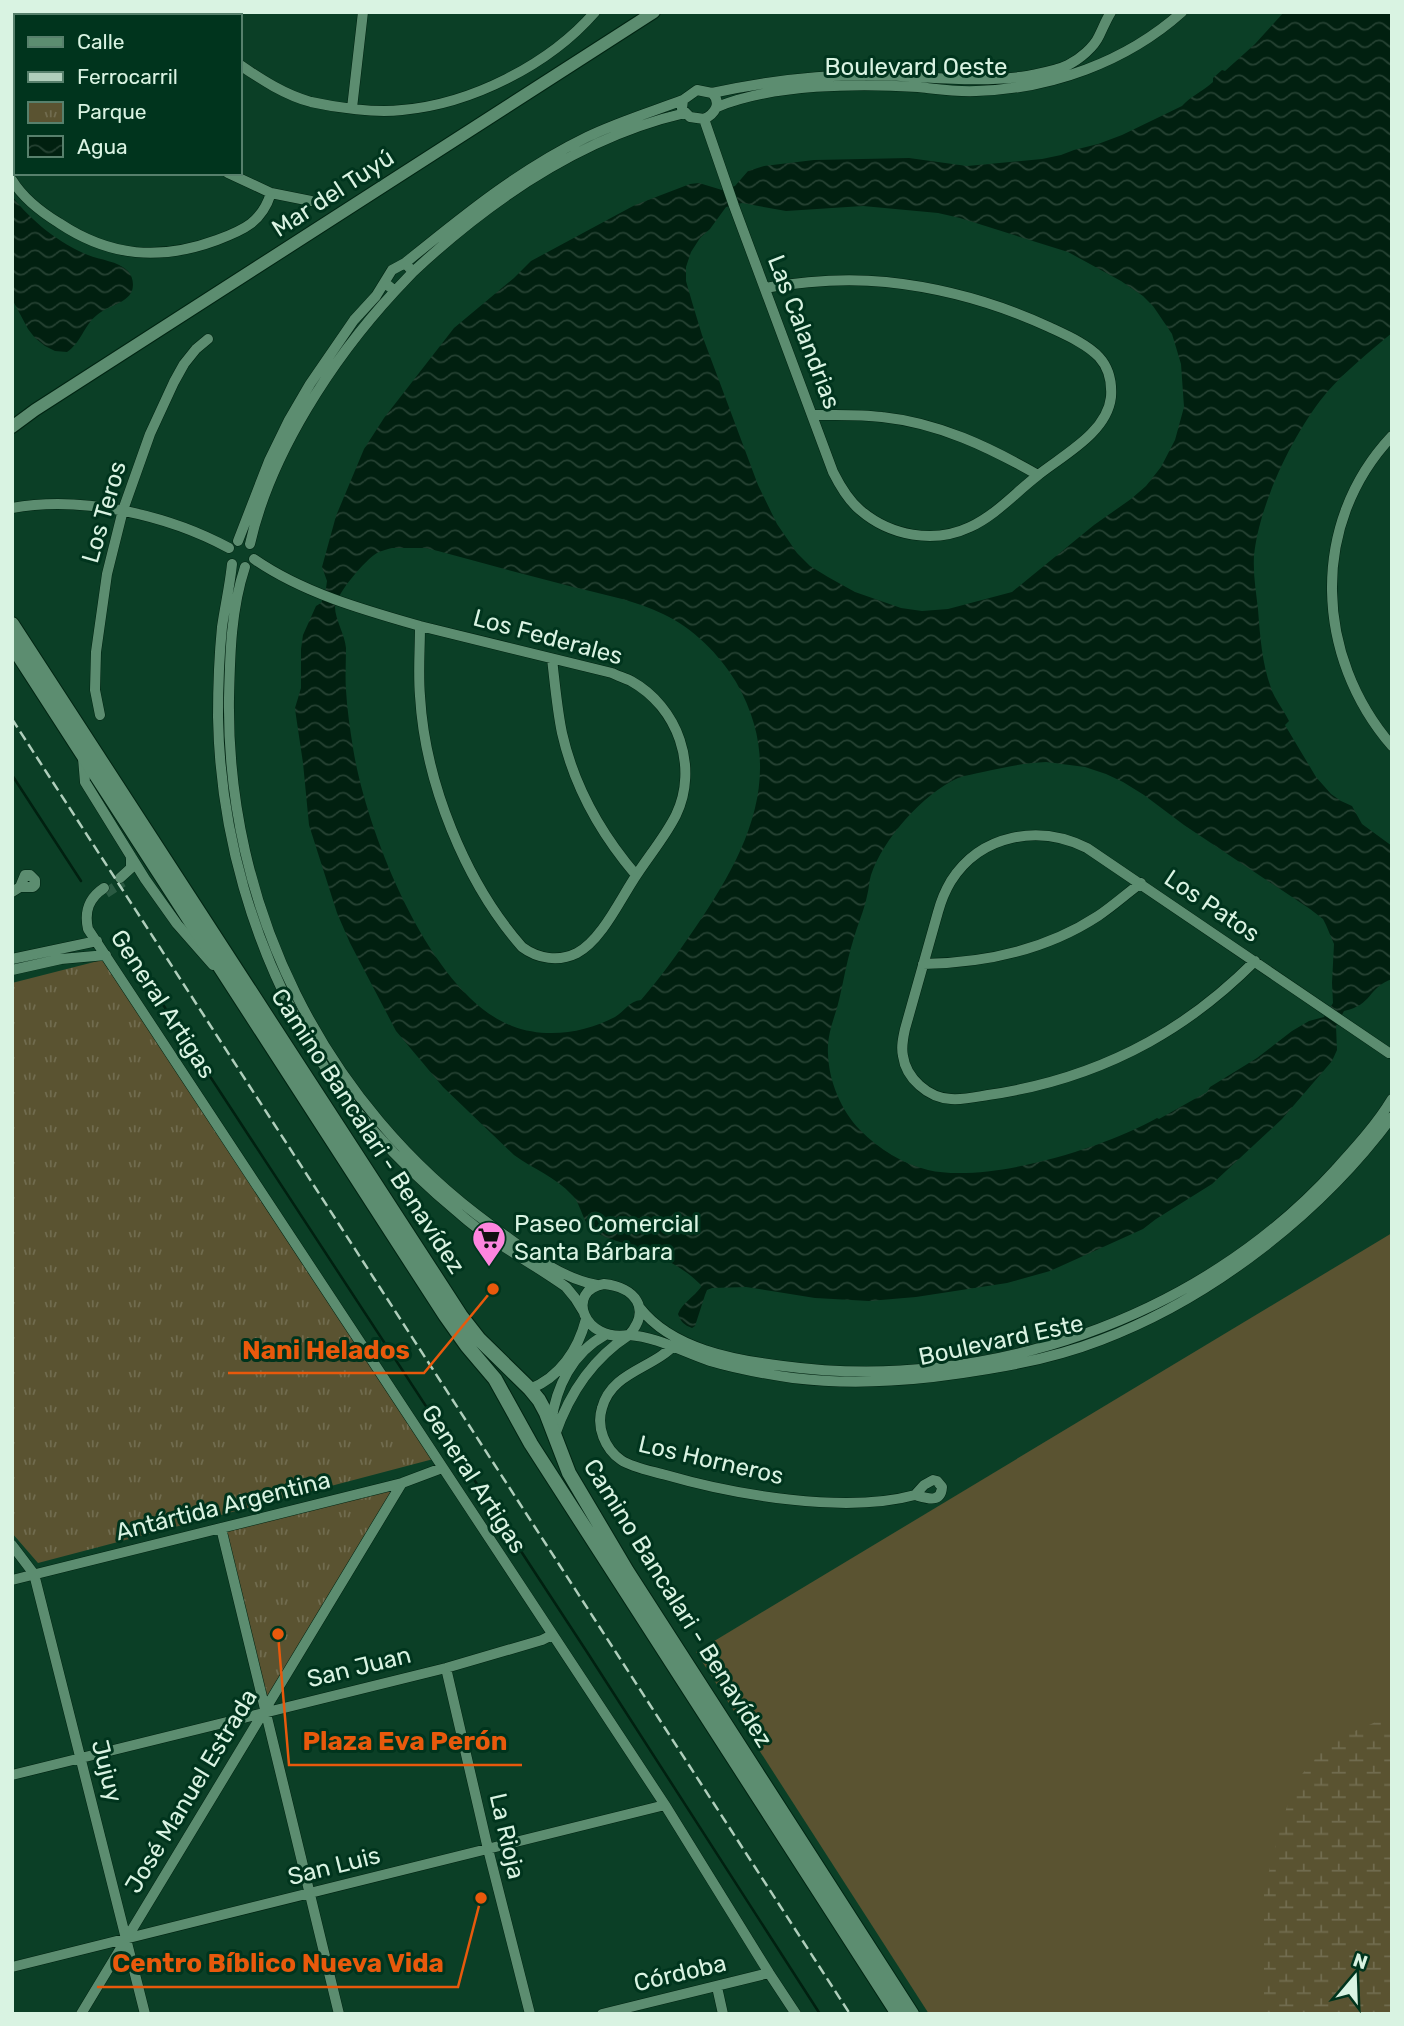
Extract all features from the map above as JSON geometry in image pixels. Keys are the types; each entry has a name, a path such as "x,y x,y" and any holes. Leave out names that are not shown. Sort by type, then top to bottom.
{"main road":[{"name":"Camino Bancalari - Benavídez","path":"12,624 461,1316 479,1339 539,1400 569,1473 621,1561 912,2014"},
{"name":"Camino Bancalari - Benavídez","path":"12,645 450,1322 495,1379 511,1411 898,2014"},
{"path":"511,1411 515,1399 524,1391 530,1390"},
{"path":"525,1433 537,1435 553,1430"}],"street":[{"path":"352,108 363,12"},
{"path":"242,66 285,92 311,102 401,111 464,96 520,72 572,36 595,12"},
{"name":"Mar del Tuyú","path":"12,424 654,12"},
{"name":"Boulevard Oeste","path":"1014,83 1068,65 1082,56 1098,38 1111,12"},
{"name":"Boulevard Oeste","path":"712,93 781,80 865,80 976,91 1074,75 1131,49 1170,24 1181,13"},
{"path":"1098,38 1108,52 1116,55"},
{"name":"Boulevard Oeste","path":"717,107 733,100 779,91 865,80"},
{"path":"245,568 236,567 227,556 229,548 238,541 269,461 305,404 337,344 385,283 392,270 405,263 473,208 588,136 683,100 697,90 712,93 716,97 717,107 704,119 690,117 685,113 683,100"},
{"path":"250,544 256,522 305,404 349,345 413,272 535,171 642,124 685,113"},
{"name":"Las Calandrias","path":"704,119 734,206 833,472 859,510 901,532 919,536 952,534 988,516 1089,435 1105,418 1111,383 1100,358 1060,332 1023,315 991,303 934,289 885,282 805,282 765,288"},
{"path":"232,175 271,193 311,201"},
{"path":"12,180 30,201 73,232 110,248 133,253 156,253 197,247 239,232 259,217 267,206 271,193"},
{"path":"405,263 413,272"},
{"path":"385,283 395,290"},
{"name":"Los Teros","path":"100,715 95,690 96,652 107,574 123,510 150,434 174,382 184,364 208,339"},
{"path":"812,415 885,417 936,428 986,446 1038,475"},
{"path":"1392,436 1374,457 1351,497 1336,544 1331,590 1335,626 1344,665 1361,703 1392,746"},
{"path":"12,508 44,505 123,510 174,524 229,548"},
{"path":"224,716 240,581 245,568 254,559 255,551 250,544 238,541"},
{"name":"Los Federales","path":"254,559 281,576 324,595 421,626 591,667 631,681 660,704 672,720 679,737 685,769 682,798 667,830 594,940 579,952 561,958 540,956 522,947 486,898 467,862 449,821 427,749 420,698 421,626"},
{"path":"232,564 220,651 232,781 251,882 287,988 363,1110 485,1234 566,1287 584,1315 605,1335 629,1335"},
{"path":"552,659 562,734 580,785 603,830 636,875"},
{"path":"83,754 85,782 145,879 183,932 231,983"},
{"name":"Los Patos","path":"1255,961 1217,997 1147,1043 1077,1073 1022,1090 967,1098 950,1099 937,1096 920,1086 905,1064 902,1054 905,1029 923,964 944,893 951,881 976,854 997,843 1033,834 1065,838 1087,848 1141,883 1391,1054"},
{"path":"131,856 131,868 122,880 134,876 145,879"},
{"path":"923,964 969,962 1041,945 1099,916 1141,883"},
{"name":"General Artigas","path":"105,890 92,897 88,905 86,919 94,937 665,1805 796,2014"},
{"path":"12,970 35,958 94,937"},
{"path":"12,959 106,955"},
{"name":"Boulevard Este","path":"1311,1201 1392,1099"},
{"name":"Boulevard Este","path":"629,1335 809,1375 946,1371 990,1359 1079,1342 1202,1283 1311,1201 1374,1140 1392,1117"},
{"path":"454,1202 574,1279 623,1288 640,1308 638,1325 588,1371 553,1430"},
{"path":"566,1287 574,1279"},
{"path":"530,1390 549,1380 577,1346 585,1296 597,1285"},
{"name":"Boulevard Este","path":"640,1308 676,1344"},
{"path":"553,1430 558,1392 568,1371 588,1346 605,1335"},
{"name":"Los Horneros","path":"676,1344 660,1358 619,1381 605,1398 600,1420 602,1433 608,1446 624,1462 721,1489 788,1499 864,1502 915,1495"},
{"name":"Antártida Argentina","path":"12,1580 402,1483 442,1468"},
{"name":"José Manuel Estrada","path":"81,2014 402,1483"},
{"path":"221,1528 339,2014"},
{"name":"Jujuy","path":"12,1545 34,1574 145,2014"},
{"name":"San Juan","path":"12,1775 446,1668 552,1635"},
{"name":"La Rioja","path":"446,1668 530,2014"},
{"name":"San Luis","path":"12,1967 665,1805"},
{"name":"Córdoba","path":"602,2014 628,2010 769,1973"},
{"path":"717,1987 723,2014"}],"green space":[{"path":"102,960 441,1457 38,1563 12,1533 12,983"},
{"path":"1392,1233 1392,2014 929,2014 696,1652"},
{"path":"402,1483 264,1713 221,1528"},
{"path":"1392,1715 1392,2014 1264,2014 1264,1890 1284,1815 1297,1780 1332,1743"}],"water":[{"path":"1284,12 1392,12 1392,333 1335,383 1303,426 1271,491 1257,536 1254,563 1263,659 1273,692 1289,721 1285,725 1316,777 1331,794 1352,806 1362,824 1392,846 1392,979 1378,987 1360,1005 1344,1011 1336,1026 1337,1050 1332,1061 1282,1119 1212,1184 1143,1229 1050,1271 1007,1283 916,1297 869,1301 815,1298 746,1287 712,1288 707,1290 695,1326 689,1327 678,1314 701,1287 700,1284 664,1259 605,1237 590,1228 575,1199 566,1189 514,1155 443,1087 396,1031 337,913 309,825 295,708 301,688 303,635 316,606 325,595 327,581 322,567 336,516 364,449 384,418 454,328 531,261 635,205 690,184 699,183 722,190 735,186 748,171 764,166 814,160 909,158 967,166 1061,155 1122,135 1182,106 1255,44","holes":["742,203 786,211 863,206 938,213 1068,252 1121,281 1153,306 1172,334 1181,364 1184,407 1175,440 1161,467 1131,499 1094,525 1012,592 948,609 922,611 901,608 855,592 810,566 797,553 777,524 758,485 702,335 686,281 686,267 700,238 726,207","390,548 425,548 653,609 695,634 713,652 736,682 751,715 759,748 760,779 745,840 731,870 695,928 641,1000 630,1004 603,1023 565,1032 538,1032 512,1026 482,1008 454,981 429,946 406,906 387,864 360,782 353,748 347,704 346,648 335,607 340,594 359,569 377,553","1046,762 1085,767 1106,774 1144,795 1310,909 1323,919 1334,944 1333,1003 1324,1017 1309,1021 1292,1031 1257,1058 1210,1087 1207,1092 1159,1119 1107,1141 1045,1161 1013,1168 953,1173 928,1170 901,1160 883,1149 867,1137 847,1114 837,1095 829,1064 830,1031 871,875 885,847 918,806 945,785 967,775"]},
{"path":"12,196 56,238 88,255 119,265 128,271 132,278 133,288 129,295 97,315 67,352 55,351 35,338 12,299"}],"waterway":[{"path":"12,775 81,881"},
{"path":"120,939 587,1652 820,2014"}],"tunnel":[{"path":"106,893 123,882"}],"railway":[{"path":"12,719 850,2014"}],"place":[{"name":"Paseo Comercial Santa Bárbara","path":"489,1268"},
{"name":"Nani Helados","path":"493,1289"},
{"name":"Plaza Eva Perón","path":"278,1634"},
{"name":"Centro Bíblico Nueva Vida","path":"481,1898"}]}
